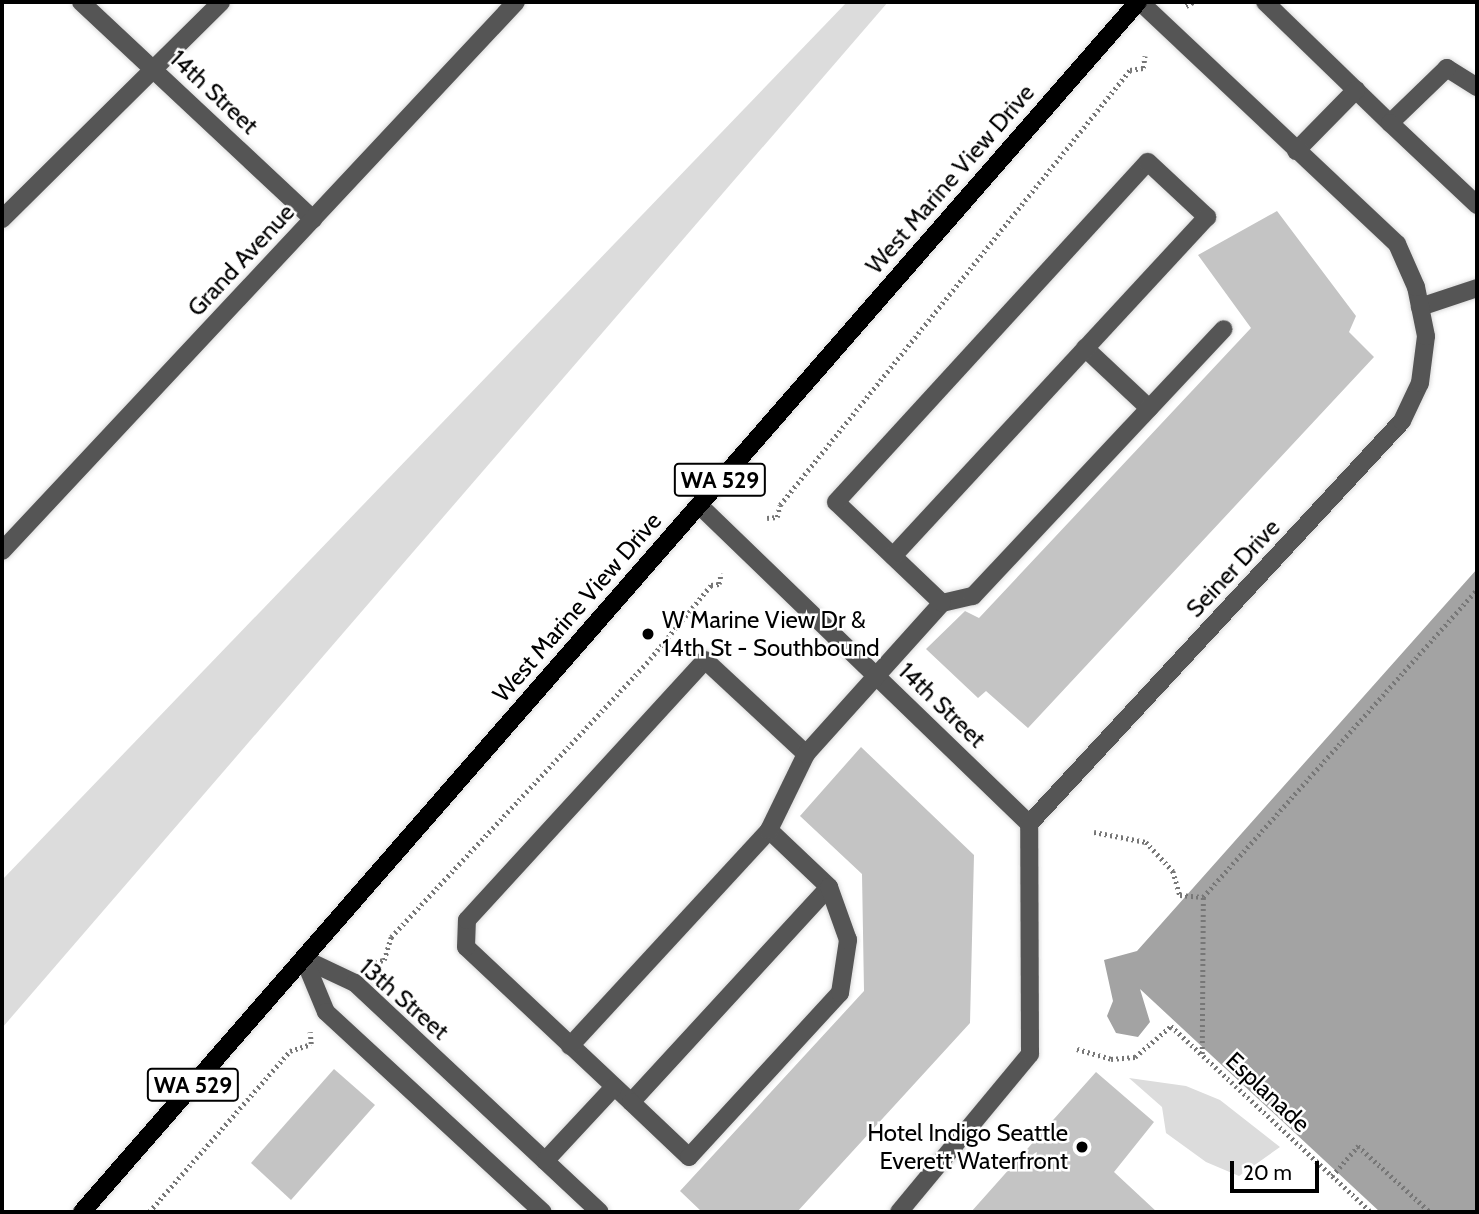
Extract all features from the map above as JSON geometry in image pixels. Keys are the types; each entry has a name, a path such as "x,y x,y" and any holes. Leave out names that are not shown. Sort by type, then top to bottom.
{"main road":[{"name":"West Marine View Drive","path":"82,1212 1139,2"}],"street":[{"name":"14th Street","path":"81,2 313,219"},
{"path":"2,219 221,2"},
{"name":"Grand Avenue","path":"2,551 516,2"},
{"name":"Seiner Drive","path":"1029,824 1402,421 1420,383 1426,336 1420,307 1396,244 1139,2"},
{"path":"1265,2 1477,205"},
{"path":"1390,123 1447,68 1477,87"},
{"path":"1296,150 1356,90"},
{"path":"893,556 1207,217 1148,162 836,502 942,603"},
{"path":"1420,307 1477,288"},
{"path":"570,1046 769,830 806,754 942,603 973,596 1224,328"},
{"path":"1085,348 1149,408"},
{"name":"14th Street","path":"699,505 1029,824"},
{"path":"769,830 829,887 848,940 840,993 689,1157 466,947 467,920 705,660 806,754"},
{"path":"899,1212 1030,1054 1029,824"},
{"path":"631,1102 829,887"},
{"path":"304,959 326,1012 543,1212"},
{"name":"13th Street","path":"304,959 355,982 600,1212"},
{"path":"545,1161 614,1087"}],"path":[{"path":"1186,6 1194,2"},
{"path":"767,518 777,517 779,505 1130,70 1143,68 1145,56"},
{"path":"375,962 384,960 391,937 650,659 711,585 719,584 721,573"},
{"path":"1202,1054 1203,897 1477,589"},
{"path":"1094,832 1146,842 1173,871 1180,895 1203,897"},
{"name":"Esplanade","path":"1077,1049 1111,1059 1135,1057 1171,1026 1371,1212"},
{"path":"149,1212 290,1051 311,1044 310,1032"},
{"path":"1332,1176 1358,1146 1430,1212"}],"shaded area":[{"path":"847,2 888,2 2,1028 2,880"},
{"path":"1477,569 1477,1212 1380,1212 1140,989 1150,1022 1138,1037 1116,1033 1107,1016 1113,1001 1104,960 1137,951"},
{"path":"1129,1078 1186,1086 1220,1100 1280,1147 1239,1176 1206,1162 1166,1133 1162,1107"}],"building":[{"path":"1277,211 1356,316 1349,332 1374,357 1028,728 986,691 978,698 926,649 965,611 979,618 1251,328 1198,255"},
{"path":"861,747 974,855 970,1023 797,1212 702,1212 680,1191 864,991 862,874 800,816"},
{"path":"334,1069 375,1105 291,1200 251,1163"},
{"name":"Hotel Indigo Seattle Everett Waterfront","path":"1096,1072 1154,1122 1114,1172 1157,1212 971,1212"}],"place":[{"name":"W Marine View Dr & 14th St - Southbound","path":"648,634"},
{"name":"Hotel Indigo Seattle Everett Waterfront","path":"1082,1147"}]}
